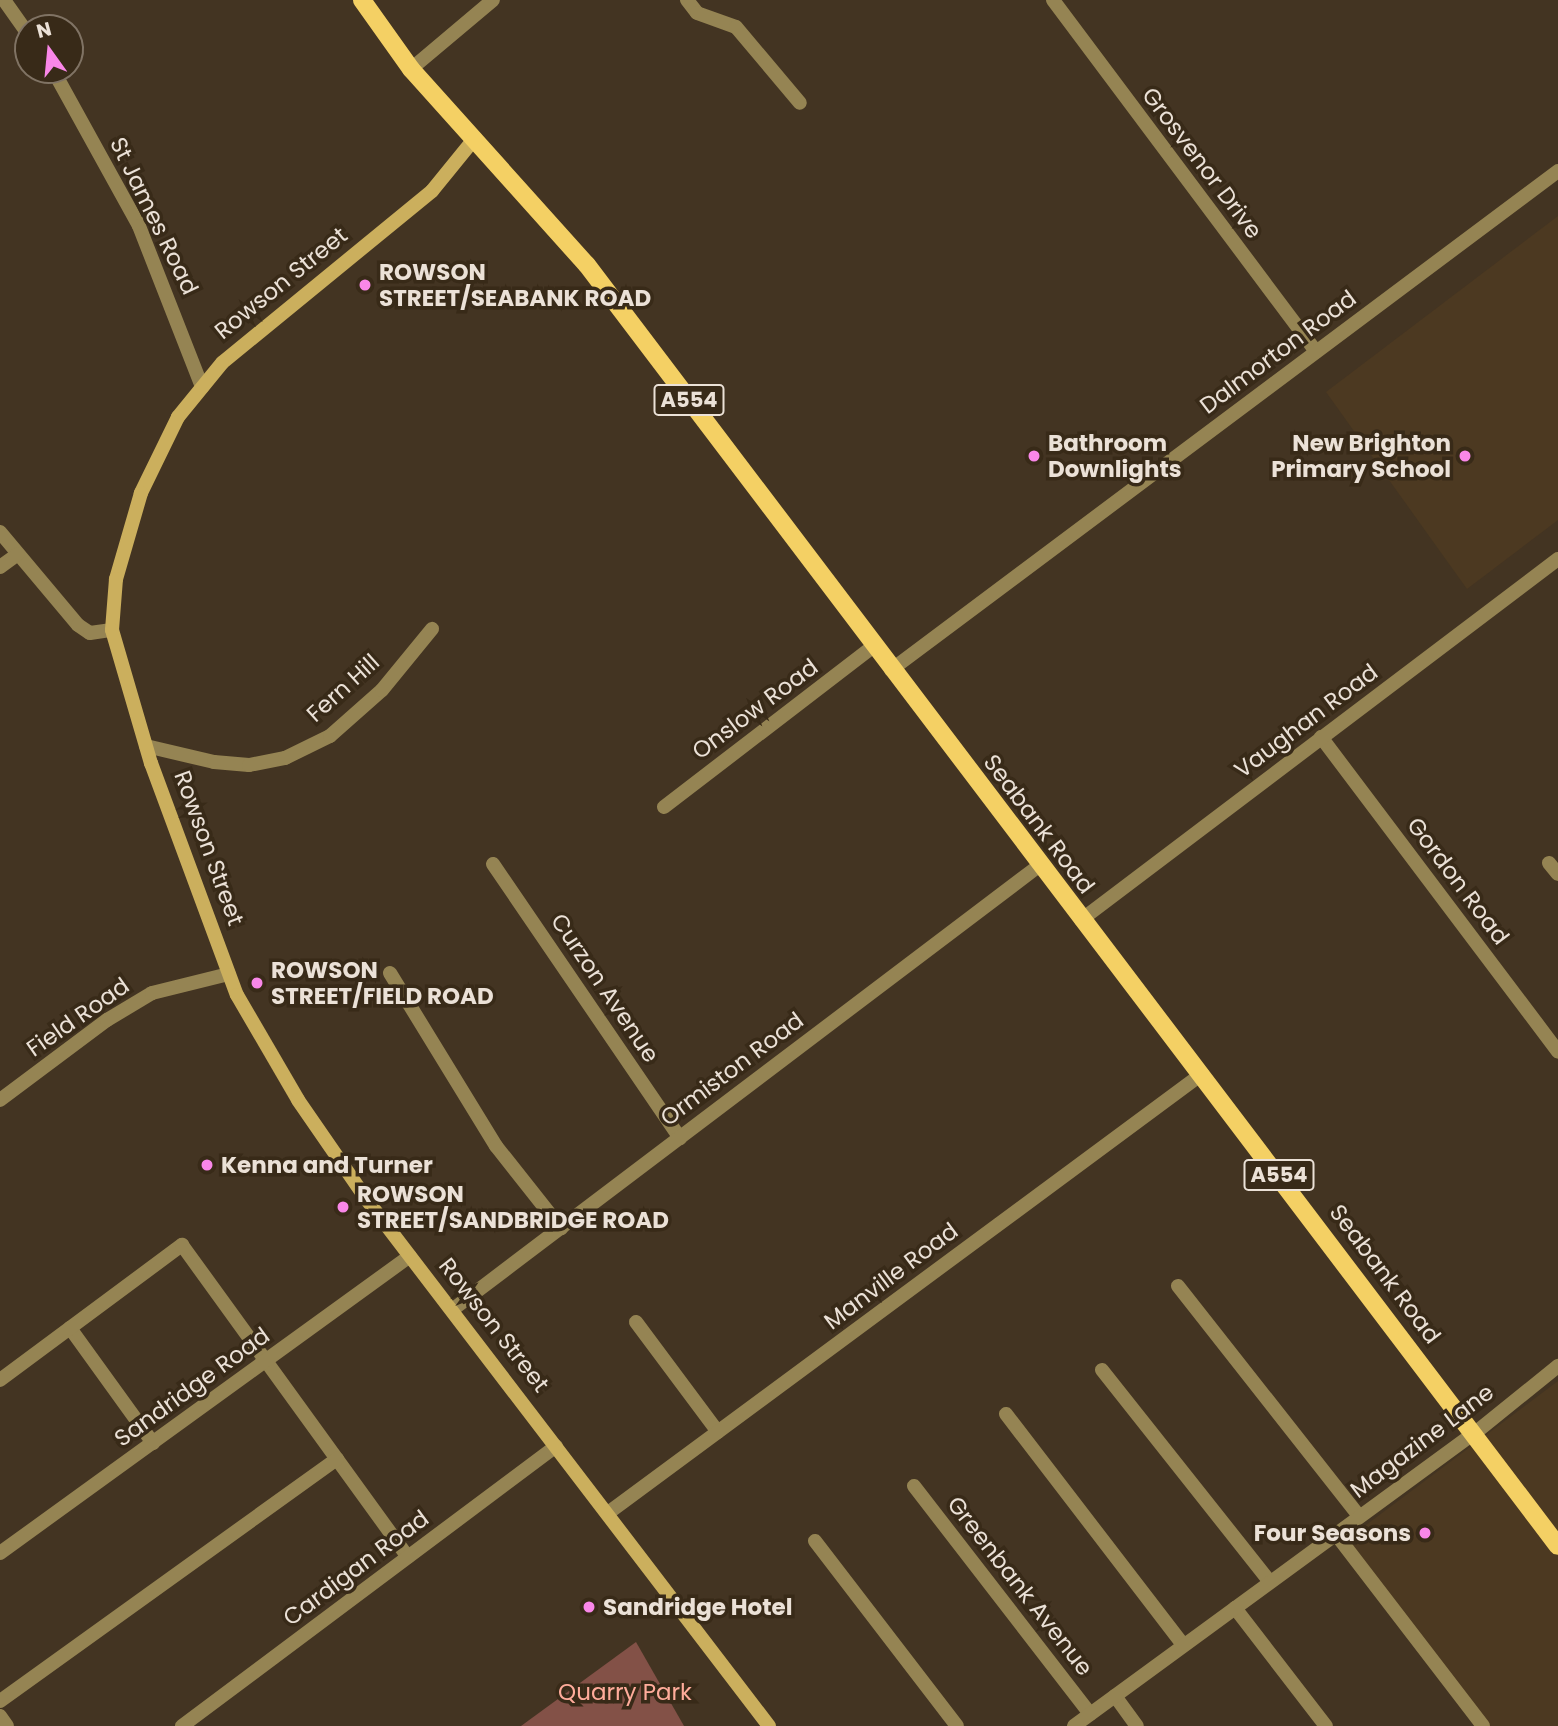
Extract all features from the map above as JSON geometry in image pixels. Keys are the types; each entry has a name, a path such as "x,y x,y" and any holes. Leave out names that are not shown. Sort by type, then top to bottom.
{"main road":[{"name":"A554","path":"362,0 411,69 475,138"},
{"name":"Rowson Street","path":"475,138 432,191 222,363 178,417 141,493 116,579 113,631 146,746 237,995 298,1100 366,1200 769,1726"},
{"name":"Seabank Road","path":"475,138 587,265 891,670 1202,1074 1558,1546"}],"street":[{"path":"411,69 493,0"},
{"path":"687,0 696,13 736,27 800,103"},
{"name":"Grosvenor Drive","path":"1053,0 1316,352"},
{"name":"St James Road","path":"61,84 139,226 202,387"},
{"name":"Dalmorton Road","path":"891,670 1558,171"},
{"path":"0,532 78,625 90,633 113,631"},
{"path":"0,567 18,554"},
{"name":"Vaughan Road","path":"1081,920 1558,559"},
{"name":"Fern Hill","path":"146,746 248,765 285,758 330,736 382,690 432,628"},
{"name":"Onslow Road","path":"664,807 874,646"},
{"name":"Gordon Road","path":"1321,737 1558,1052"},
{"name":"Curzon Avenue","path":"493,864 680,1138"},
{"name":"Ormiston Road","path":"452,1310 1040,865"},
{"path":"390,973 496,1146 561,1228"},
{"name":"Field Road","path":"0,1100 107,1020 152,993 229,974"},
{"name":"Manville Road","path":"608,1513 1202,1074"},
{"path":"0,1380 182,1245 408,1557"},
{"name":"Sandridge Road","path":"0,1553 410,1256"},
{"path":"1178,1286 1359,1516"},
{"path":"636,1322 718,1432"},
{"path":"70,1328 153,1443"},
{"name":"Magazine Lane","path":"1074,1726 1475,1433 1558,1366"},
{"path":"1102,1370 1269,1581"},
{"path":"1006,1414 1183,1645"},
{"name":"Cardigan Road","path":"182,1726 556,1446"},
{"path":"0,1700 337,1459"},
{"name":"Greenbank Avenue","path":"914,1486 1090,1714"},
{"path":"1335,1533 1483,1726"},
{"path":"815,1541 957,1726"},
{"path":"1235,1608 1326,1726"},
{"path":"1115,1696 1137,1726"},
{"path":"0,1716 7,1726"}],"shaded area":[{"name":"New Brighton Primary School","path":"1558,216 1558,520 1467,589 1326,392"},
{"path":"1558,1381 1558,1726 1475,1726 1338,1546"}],"green space":[{"name":"Quarry Park","path":"636,1642 684,1726 521,1726"}],"place":[{"name":"ROWSON STREET/SEABANK ROAD","path":"365,285"},
{"name":"Bathroom Downlights","path":"1034,456"},
{"name":"New Brighton Primary School","path":"1465,456"},
{"name":"ROWSON STREET/FIELD ROAD","path":"257,983"},
{"name":"Kenna and Turner","path":"207,1165"},
{"name":"ROWSON STREET/SANDBRIDGE ROAD","path":"343,1207"},
{"name":"Four Seasons","path":"1425,1533"},
{"name":"Sandridge Hotel","path":"589,1607"}]}
